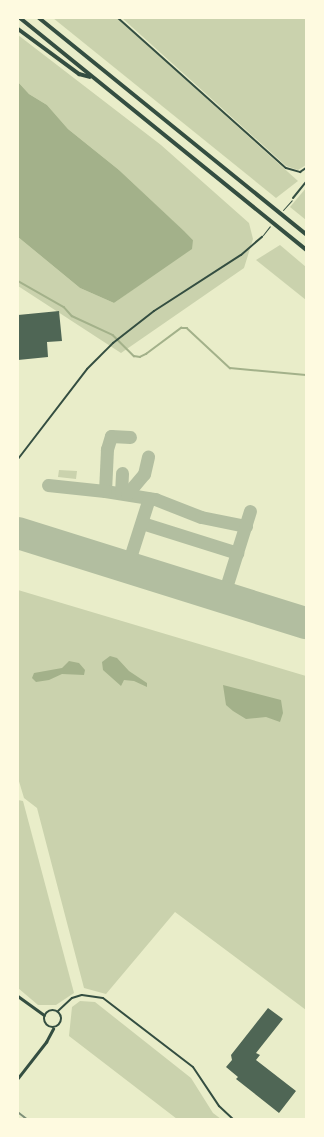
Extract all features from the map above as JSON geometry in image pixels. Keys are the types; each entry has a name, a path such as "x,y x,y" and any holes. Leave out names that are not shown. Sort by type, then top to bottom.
{"highway":[{"path":"20,18 92,78 306,250"},
{"path":"39,18 306,234"},
{"path":"18,29 78,74 92,78"}],"street":[{"path":"118,18 286,168 300,172 306,168"},
{"path":"293,198 306,182"},
{"path":"18,459 87,369 113,343 160,307 241,254 262,237"},
{"path":"44,1015 49,1010 58,1011 72,998 82,995 103,998 193,1067 219,1106 233,1119"},
{"path":"18,996 44,1015 46,1025 53,1029"},
{"path":"18,1078 46,1042 53,1029 62,1021 58,1011"}],"path":[{"path":"280,214 293,198"},
{"path":"262,237 271,226"}],"shaded area":[{"path":"53,18 117,18 298,181 276,198"},
{"path":"122,18 306,18 306,165 298,170 286,166"},
{"path":"18,35 161,145 249,223 253,239 244,268 121,353 18,286 18,237 80,288 114,303 153,275 193,240 119,170 68,129 47,105 29,94 18,82"},
{"path":"18,82 29,94 47,105 68,129 119,170 184,231 193,240 192,249 114,303 80,288 18,237"},
{"path":"306,188 306,220 290,207"},
{"path":"280,245 306,267 306,300 256,260"},
{"path":"59,470 77,471 76,479 58,477"},
{"path":"18,590 306,676 306,1010 175,912 106,994 84,988 37,808 24,798 18,778"},
{"path":"110,656 117,658 129,671 147,683 147,687 134,681 124,680 121,686 103,670 102,662"},
{"path":"69,661 79,663 85,670 84,675 62,674 49,680 36,682 32,678 34,673 62,668"},
{"path":"223,685 281,700 283,713 280,722 266,717 246,719 233,711 226,705"},
{"path":"18,800 23,801 74,993 56,1005 38,1005 18,988"},
{"path":"80,1001 95,1002 191,1078 213,1113 221,1119 177,1119 69,1036 72,1007"}],"building":[{"path":"59,311 62,341 47,342 48,357 18,360 18,315"},
{"path":"268,1008 283,1019 256,1053 260,1055 256,1060 296,1091 279,1113 236,1079 238,1077 226,1067 232,1060 231,1055"}],"waterway":[{"path":"18,281 64,307 72,316 113,335 134,356 140,357 146,354 181,328 187,328 230,368 306,375"}],"taxiway":[{"path":"130,437 111,436 107,449 105,491 155,499 201,517 246,526"},
{"path":"127,494 144,474 148,456"},
{"path":"121,493 122,473"},
{"path":"48,485 105,491"},
{"path":"127,567 149,498"},
{"path":"223,597 250,511"},
{"path":"142,523 237,553"}],"runway":[{"path":"18,533 306,623"}],"railway":[{"path":"18,1112 27,1119"}]}
